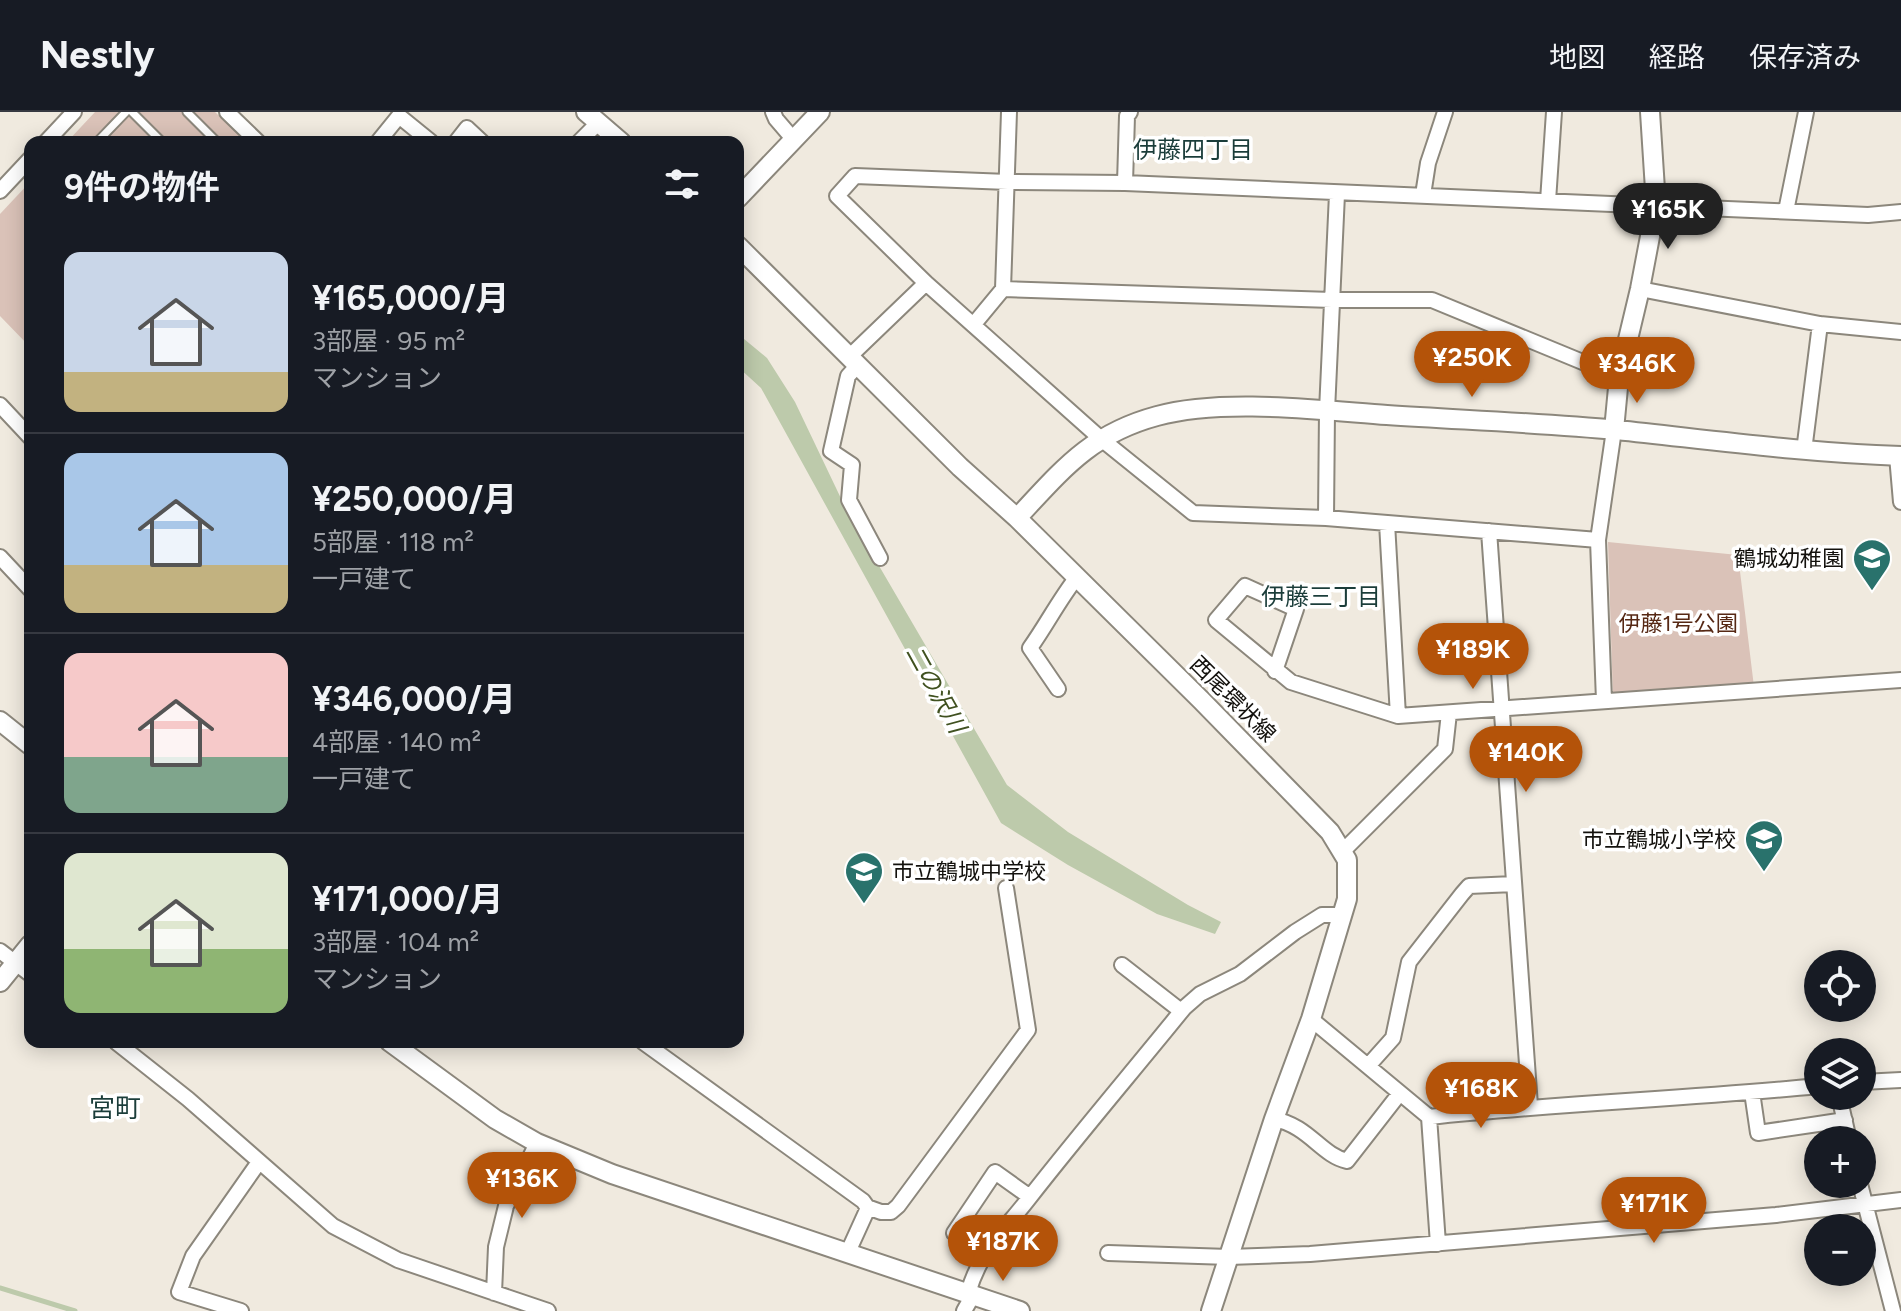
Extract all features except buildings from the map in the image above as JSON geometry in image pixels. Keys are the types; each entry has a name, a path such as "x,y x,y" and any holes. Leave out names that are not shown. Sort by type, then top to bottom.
{"street":[{"path":"53,136 74,112"},
{"path":"227,112 252,136"},
{"path":"773,112 794,140"},
{"path":"744,192 820,112"},
{"path":"974,324 1003,289 1009,112"},
{"path":"1125,183 1127,116 1130,112"},
{"path":"1423,195 1428,163 1445,112"},
{"path":"1548,201 1554,112"},
{"path":"1604,701 1598,540 1619,377 1656,205 1650,112"},
{"path":"1786,211 1806,112"},
{"path":"383,136 399,116 424,136"},
{"path":"582,136 592,117 614,136"},
{"path":"461,136 467,128 476,136"},
{"path":"0,191 24,165"},
{"path":"1598,540 1326,518 1193,513 1100,438 926,283 837,196 855,176 1125,183 1868,215 1901,212"},
{"path":"1326,518 1327,411 1337,194"},
{"name":"西尾環状線","path":"744,252 960,467 1077,577 1319,821 1343,851"},
{"path":"880,558 849,500 852,465 831,451 854,361 926,283"},
{"path":"1003,289 1332,300 1432,300 1619,377"},
{"path":"1640,289 1820,324 1901,332"},
{"path":"1804,451 1820,324"},
{"path":"0,405 24,431"},
{"path":"1017,518 1068,463 1100,438 1155,417 1189,409 1219,407 1614,430 1804,451 1899,456 1901,502"},
{"path":"1387,523 1398,716"},
{"path":"1489,531 1530,1106"},
{"path":"0,557 24,583"},
{"path":"1058,689 1030,648 1047,625 1060,598 1077,577"},
{"path":"1275,671 1296,609 1245,586 1216,620 1275,671 1291,682 1398,716 1901,680"},
{"path":"1211,1311 1274,1119 1311,1019 1342,915 1349,880 1343,851 1445,749 1449,713"},
{"path":"0,721 24,740"},
{"path":"1368,1066 1393,1038 1409,962 1462,894 1469,886 1514,884"},
{"path":"651,1048 863,1201 867,1207 891,1212 1028,1030 1006,888"},
{"path":"968,1300 982,1255 1181,1011 1200,994 1240,974 1322,915 1342,915"},
{"path":"0,982 7,957 24,970"},
{"path":"1122,965 1181,1011"},
{"path":"1311,1019 1429,1117 1530,1106 1804,1087"},
{"path":"124,1048 188,1099 333,1226 398,1260 494,1293 524,1307 548,1311"},
{"path":"398,1048 495,1119 537,1143 612,1174 848,1252 968,1300 1020,1311"},
{"path":"1876,1081 1901,1080"},
{"path":"1752,1092 1758,1133 1845,1120"},
{"path":"1274,1119 1297,1125 1337,1158 1347,1161 1400,1093"},
{"path":"1842,1110 1846,1126"},
{"path":"1429,1117 1438,1244"},
{"path":"494,1293 496,1247 506,1206 537,1143"},
{"path":"241,1311 179,1292 193,1256 259,1162"},
{"path":"982,1255 954,1233 995,1172 1030,1197"},
{"path":"1863,1198 1893,1311"},
{"path":"1108,1253 1229,1257 1438,1244 1901,1200"},
{"path":"848,1252 867,1207"}],"lane":[{"path":"103,136 126,112"},
{"path":"132,112 156,136"},
{"path":"187,112 211,136"}],"green space":[{"path":"95,112 215,112 240,136 73,136"},
{"path":"24,188 24,341 0,316 0,214"},
{"name":"伊藤1号公園","path":"1608,542 1738,555 1754,687 1613,698"}],"water":[{"name":"二の沢川","path":"744,339 767,358 795,402 847,511 1007,785 1068,832 1221,922 1215,934 1157,914 1068,865 1001,823 761,388 744,372"}],"waterway":[{"path":"0,1288 75,1311"}],"place":[{"name":"鶴城幼稚園","path":"1872,592"},
{"name":"市立鶴城小学校","path":"1764,873"},
{"name":"市立鶴城中学校","path":"864,905"}],"district":[{"name":"伊藤四丁目","path":"1193,149"},
{"name":"伊藤三丁目","path":"1321,596"},
{"name":"宮町","path":"115,1108"}]}
